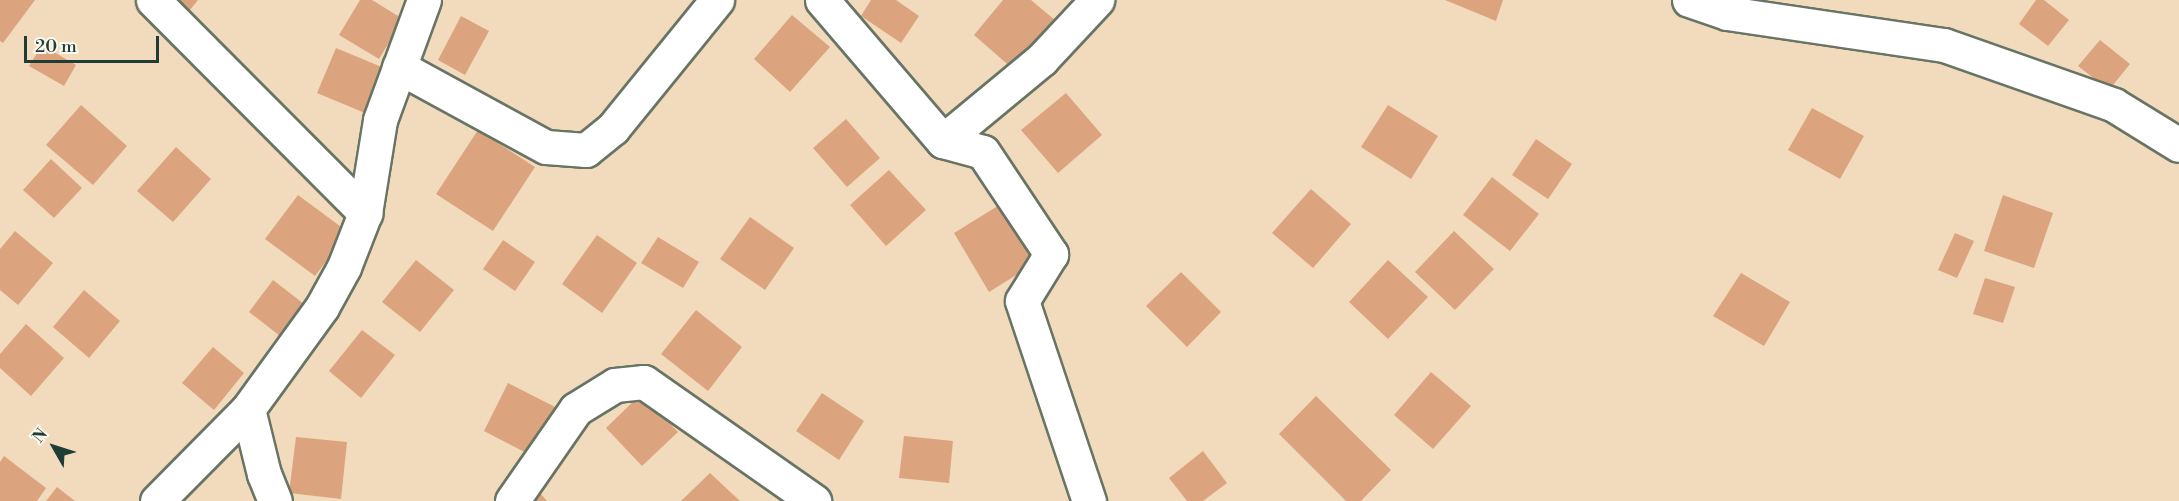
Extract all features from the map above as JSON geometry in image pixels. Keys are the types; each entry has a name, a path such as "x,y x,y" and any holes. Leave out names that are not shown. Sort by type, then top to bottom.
{"street":[{"path":"153,0 365,213"},
{"path":"157,501 248,410 322,308 344,267 365,213 380,120 424,0"},
{"path":"399,67 546,147 586,150 613,128 717,0"},
{"path":"822,0 943,141 983,152 1051,255 1022,302 1089,501"},
{"path":"943,141 1042,59 1097,0"},
{"path":"1689,0 1727,13 1944,45 2114,105 2179,145"},
{"path":"512,501 576,409 615,385 644,382 813,501"},
{"path":"248,410 264,474 275,501"}],"building":[{"path":"0,0 35,0 3,43 0,41"},
{"path":"158,0 198,0 182,20"},
{"path":"360,0 372,0 403,19 379,59 339,35"},
{"path":"871,0 896,0 919,16 901,43 861,16"},
{"path":"1003,0 1031,0 1056,21 1014,70 974,35"},
{"path":"1445,0 1503,0 1496,21"},
{"path":"2036,0 2044,0 2069,20 2048,46 2019,24"},
{"path":"792,15 830,47 790,92 754,59"},
{"path":"461,16 489,31 465,75 438,60"},
{"path":"2100,40 2130,64 2109,90 2078,66"},
{"path":"42,45 76,65 64,86 29,66"},
{"path":"336,48 384,68 365,113 317,93"},
{"path":"1066,93 1102,135 1058,173 1021,130"},
{"path":"81,105 127,146 93,185 46,145"},
{"path":"1388,105 1438,136 1411,179 1361,147"},
{"path":"1812,108 1864,136 1840,179 1788,150"},
{"path":"846,119 880,158 847,187 813,148"},
{"path":"478,130 535,167 493,231 436,194"},
{"path":"1536,139 1572,164 1548,199 1512,175"},
{"path":"176,147 211,179 173,222 137,191"},
{"path":"51,159 82,188 54,218 23,190"},
{"path":"889,170 926,210 886,246 850,205"},
{"path":"1492,177 1539,214 1510,251 1463,215"},
{"path":"1311,189 1351,224 1313,268 1272,233"},
{"path":"298,195 348,232 315,276 265,239"},
{"path":"2003,195 2053,213 2034,268 1984,251"},
{"path":"1001,204 1036,263 989,292 954,233"},
{"path":"750,217 794,248 765,290 720,259"},
{"path":"15,231 53,263 18,305 0,290 0,249"},
{"path":"1454,231 1494,269 1455,310 1415,272"},
{"path":"1955,233 1974,241 1957,278 1938,270"},
{"path":"597,235 637,263 602,313 562,284"},
{"path":"658,237 699,262 683,288 641,263"},
{"path":"503,240 535,262 515,291 483,269"},
{"path":"416,260 454,290 420,332 382,302"},
{"path":"1388,260 1428,297 1388,339 1349,302"},
{"path":"1181,272 1221,312 1187,347 1146,306"},
{"path":"1741,273 1790,302 1764,346 1713,316"},
{"path":"1985,278 2015,287 2003,323 1973,314"},
{"path":"273,280 304,304 280,336 249,312"},
{"path":"84,290 120,321 89,358 53,327"},
{"path":"696,310 742,347 708,391 661,354"},
{"path":"26,324 64,358 31,396 0,368 0,354"},
{"path":"362,330 395,355 361,398 329,371"},
{"path":"213,347 244,373 214,410 182,383"},
{"path":"1431,372 1471,406 1433,449 1394,415"},
{"path":"508,383 561,410 536,458 484,431"},
{"path":"822,393 864,421 839,460 796,431"},
{"path":"641,394 678,432 642,466 606,428"},
{"path":"1316,396 1391,470 1361,501 1346,501 1279,434"},
{"path":"904,436 953,441 949,483 899,478"},
{"path":"296,437 347,442 341,499 289,493"},
{"path":"1203,451 1227,483 1203,501 1187,501 1169,478"},
{"path":"4,456 46,488 37,501 0,501 0,462"},
{"path":"710,473 740,501 681,501"},
{"path":"57,487 75,501 46,501"},
{"path":"540,493 547,501 532,501"}]}
